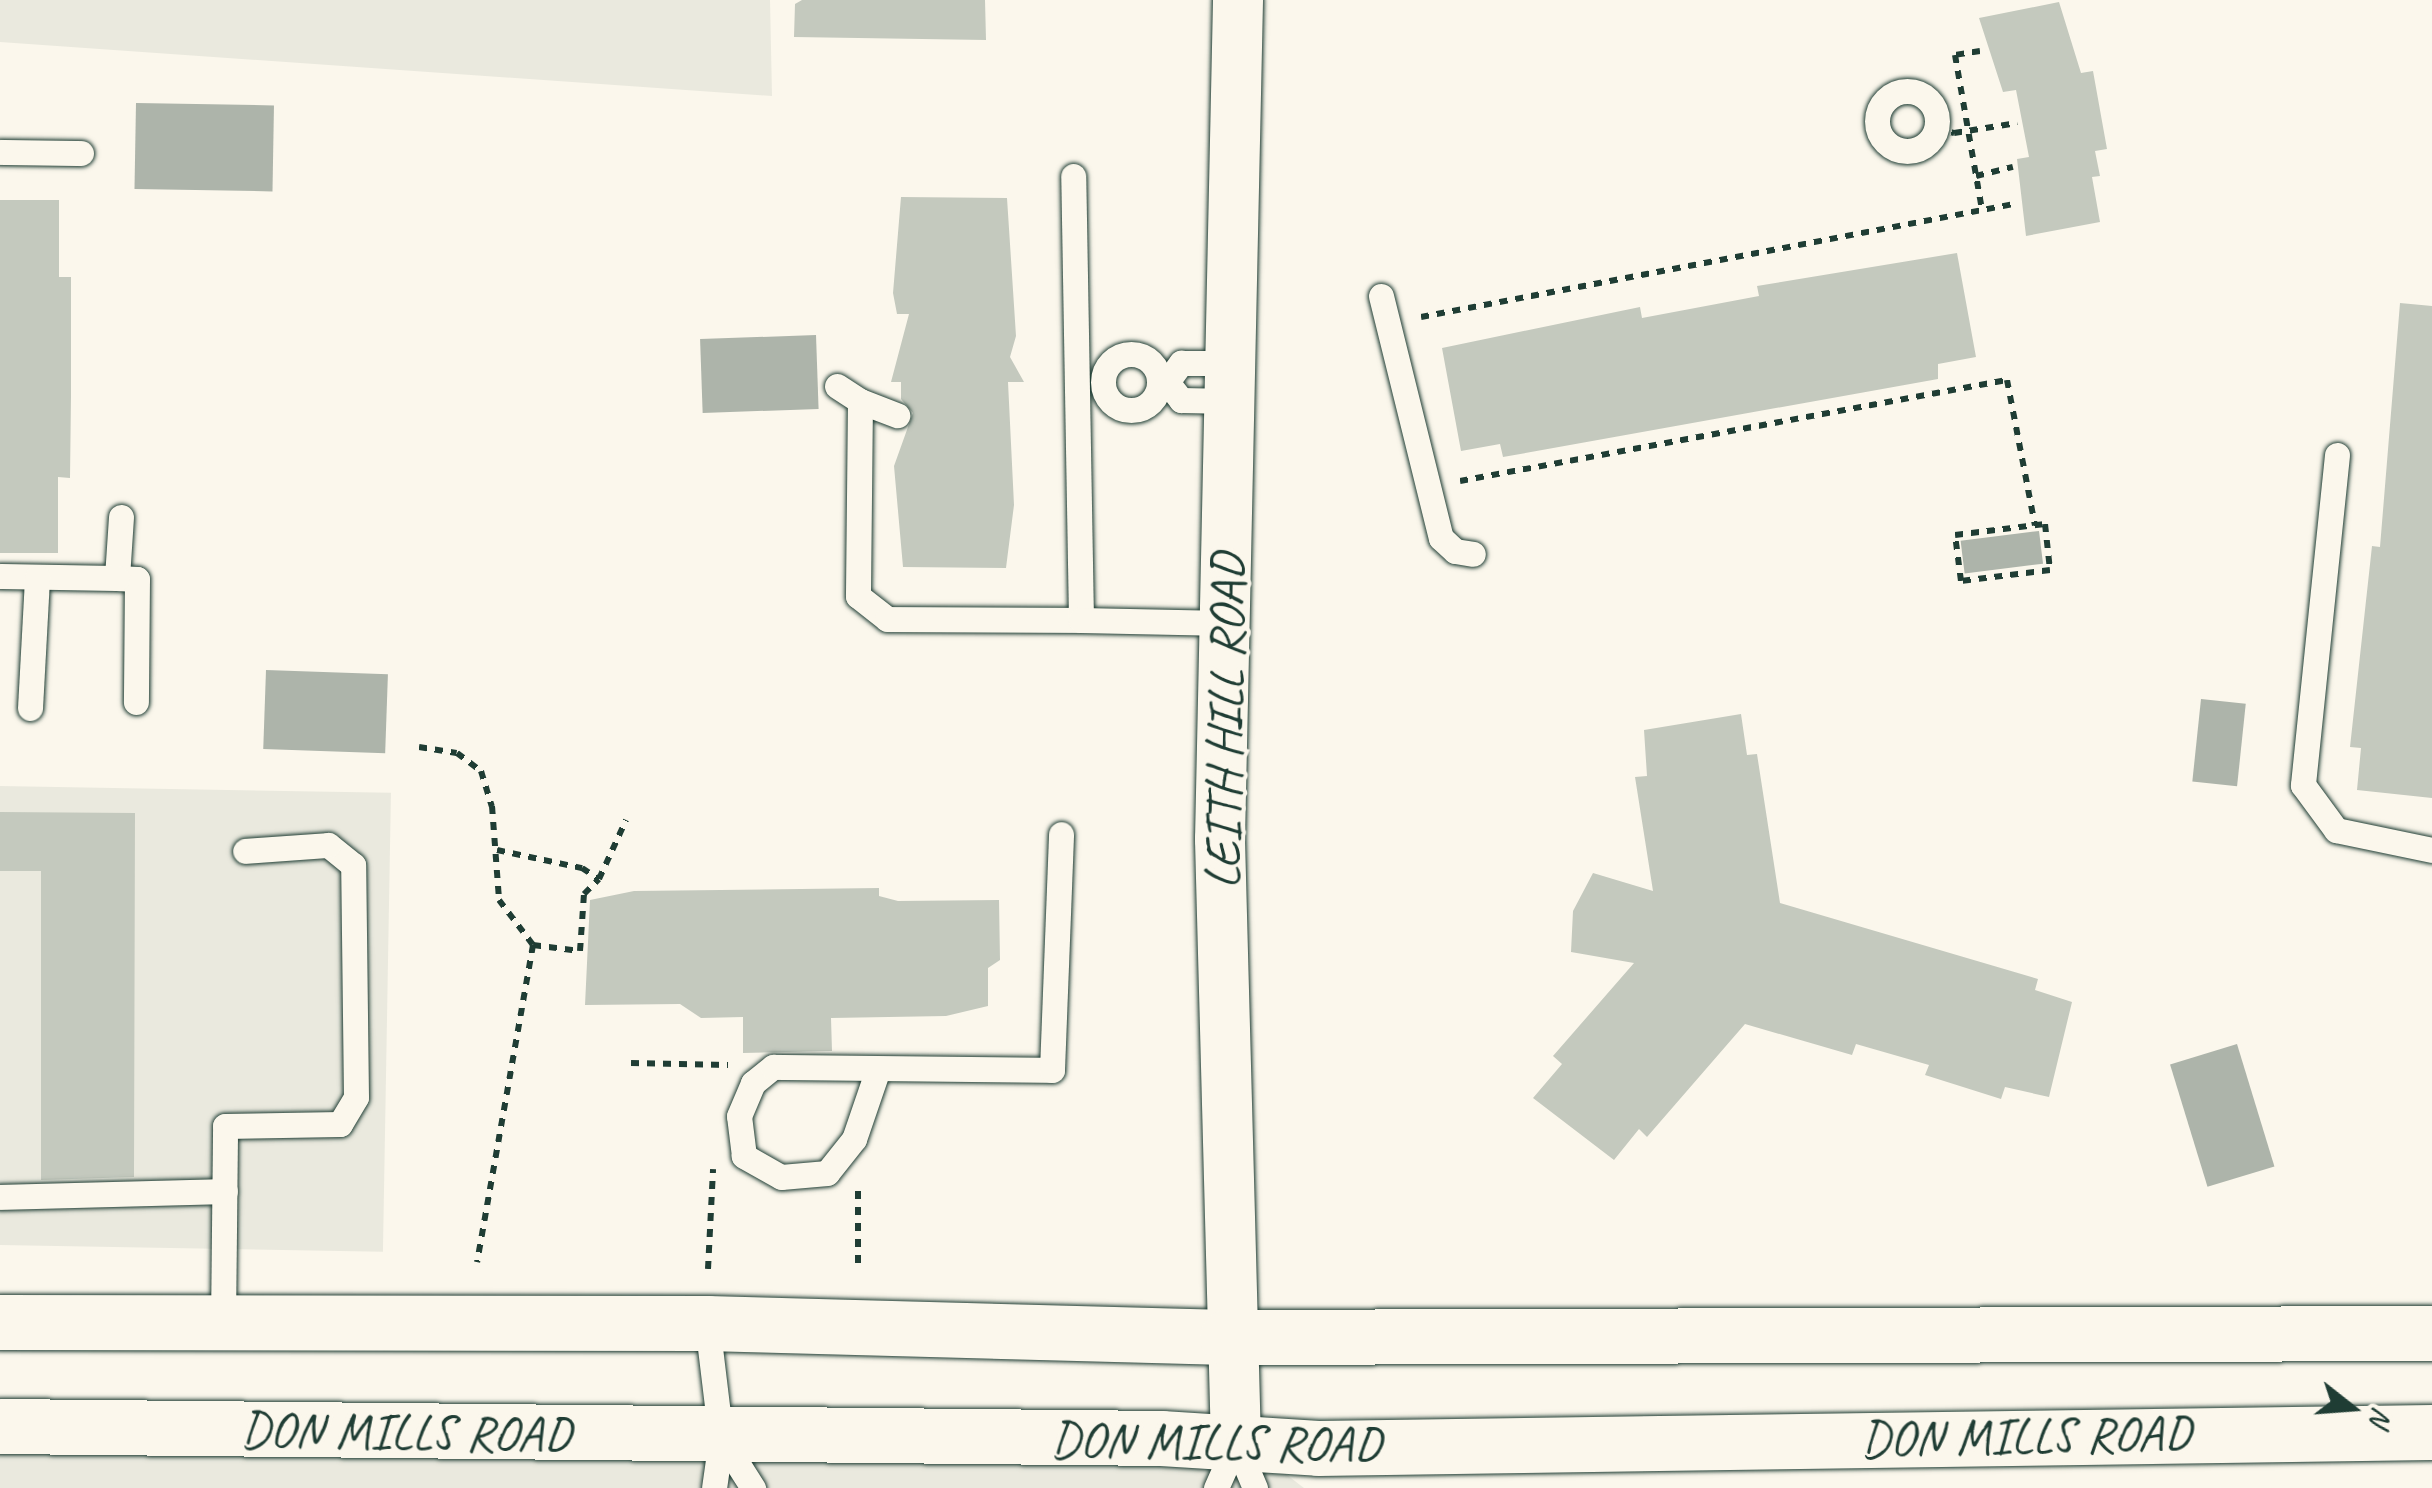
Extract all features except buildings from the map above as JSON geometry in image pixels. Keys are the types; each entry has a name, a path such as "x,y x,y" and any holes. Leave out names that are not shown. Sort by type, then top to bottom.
{"main road":[{"name":"DON MILLS ROAD","path":"0,1322 707,1324 1227,1337 2432,1333"},
{"name":"DON MILLS ROAD","path":"0,1426 717,1462 1236,1473 2432,1432"}],"street":[{"name":"LEITH HILL ROAD","path":"1236,1473 1227,1337 1220,839 1233,382 1238,0"}],"lane":[{"path":"0,152 80,154"},
{"path":"1073,176 1091,381 1080,620"},
{"path":"1382,296 1441,538 1455,552 1473,554"},
{"path":"1091,381 1116,357 1134,354 1151,362 1181,400 1233,382"},
{"path":"1091,381 1108,398 1131,410 1148,404 1180,363 1233,382"},
{"path":"837,386 860,401 897,416"},
{"path":"860,401 858,596 887,619 1226,623"},
{"path":"2337,455 2303,785 2336,830 2432,850"},
{"path":"117,578 121,518"},
{"path":"0,576 137,579 136,702"},
{"path":"30,708 37,577"},
{"path":"878,1069 854,1140 827,1173 781,1177 744,1156 739,1116 753,1083 773,1067 1052,1070 1060,834"},
{"path":"223,1325 225,1126 340,1124 356,1098 352,865 328,845 244,850"},
{"path":"0,1197 225,1191"},
{"path":"707,1324 717,1462 754,1488"}],"path":[{"path":"1980,51 1954,55 1982,210"},
{"path":"1936,128 1968,131 2016,123"},
{"path":"1976,176 2014,167"},
{"path":"1418,326 1438,309 2014,204"},
{"path":"1446,470 1450,480 1463,482 2007,380 2034,524"},
{"path":"2034,524 2044,524 2050,570 1960,581 1955,535 2034,524"},
{"path":"419,747 457,754 480,771 497,850 498,900 533,945 580,951 584,894 600,879 626,820"},
{"path":"497,850 582,868 600,879"},
{"path":"477,1262 533,945"},
{"path":"631,1063 740,1065"},
{"path":"854,1140 858,1271"}],"shaded area":[{"path":"0,0 770,0 772,96 0,42"},
{"path":"136,103 274,105 272,191 134,189"},
{"path":"816,335 819,409 703,413 700,339"},
{"path":"2039,531 2043,564 1965,573 1961,541"},
{"path":"266,670 388,674 385,753 263,749"},
{"path":"2201,699 2246,704 2237,786 2192,782"},
{"path":"0,786 391,793 383,1252 0,1245"},
{"path":"2237,1044 2274,1166 2207,1187 2170,1064"},
{"path":"0,1426 1253,1449 1304,1488 0,1488"}]}
